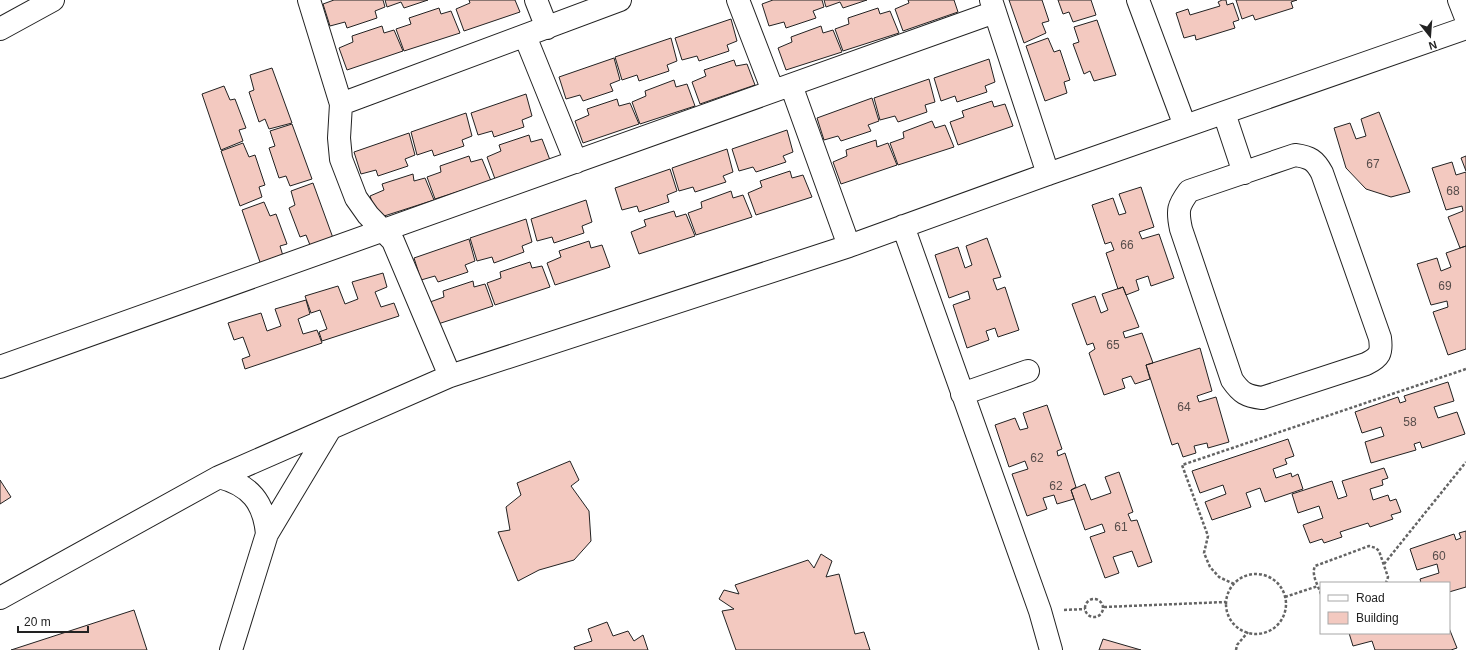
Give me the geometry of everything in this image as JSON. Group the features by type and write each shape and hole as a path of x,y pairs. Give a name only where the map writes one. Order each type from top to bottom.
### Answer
{"street":[{"path":"0,29 53,0"},
{"path":"308,0 341,104 339,138 341,159 356,198 368,215 393,241 450,376"},
{"path":"536,0 546,28"},
{"path":"341,104 620,0"},
{"path":"738,0 782,88 849,246"},
{"path":"1138,0 1185,126"},
{"path":"1460,0 1466,18"},
{"path":"0,367 782,88 993,6 1048,174"},
{"path":"0,598 219,477 450,376 849,246 1048,174 1466,28"},
{"path":"525,36 576,162"},
{"path":"1224,113 1244,173"},
{"path":"1295,155 1307,157 1316,163 1322,173 1380,338 1382,349 1376,359 1366,364 1262,398 1249,396 1239,390 1232,380 1181,229 1178,215 1180,202 1189,191 1244,173 1295,155"},
{"path":"903,226 1040,611 1051,650"},
{"path":"962,394 1028,371"},
{"path":"230,650 267,534 330,429"},
{"path":"219,477 231,480 242,486 253,495 261,506 266,520 267,534"}],"path":[{"path":"1234,584 1219,577 1210,567 1204,552 1208,536 1182,464 1466,369"},
{"path":"1384,565 1466,462"},
{"path":"1320,591 1314,575 1315,566 1369,546 1373,546 1379,552 1388,577 1386,582"},
{"path":"1253,574 1270,578 1282,589 1285,597 1285,608 1282,617 1276,625 1268,631 1258,633 1239,629 1231,621 1227,612 1226,602 1228,593 1234,584 1245,576 1253,574"},
{"path":"1285,597 1318,586"},
{"path":"1094,599 1099,600 1104,607 1103,612 1095,617 1090,616 1085,609 1089,600 1094,599"},
{"path":"1104,607 1226,602"},
{"path":"1236,650 1248,632"}],"building":[{"path":"334,0 383,0 385,7 375,11 377,18 347,28 345,22 330,26 323,4"},
{"path":"385,0 428,0 404,8 401,2 387,7"},
{"path":"469,0 515,0 520,12 464,31 456,9 470,3"},
{"path":"773,0 822,0 824,7 813,11 816,18 786,28 784,22 769,26 762,4"},
{"path":"824,0 867,0 843,8 840,2 826,7"},
{"path":"908,0 954,0 958,12 903,31 895,9 909,3"},
{"path":"1009,0 1042,0 1049,21 1042,23 1046,33 1024,43"},
{"path":"1058,0 1091,0 1096,15 1073,22 1069,12 1063,14"},
{"path":"1226,0 1227,5 1233,3 1239,20 1233,22 1235,28 1196,40 1195,35 1184,38 1176,13 1188,9 1190,15 1220,6 1218,2"},
{"path":"1236,0 1297,0 1291,2 1293,8 1255,20 1253,15 1242,19"},
{"path":"439,8 441,14 451,11 460,33 404,51 396,29 411,24 409,18"},
{"path":"878,8 880,14 890,11 899,33 843,51 835,29 849,24 848,18"},
{"path":"731,19 737,41 727,45 729,51 699,61 697,56 682,60 675,38"},
{"path":"1097,20 1116,75 1094,81 1090,71 1084,74 1073,44 1079,42 1074,27"},
{"path":"382,26 384,33 394,30 403,51 347,70 339,48 353,42 352,36"},
{"path":"821,26 823,33 833,30 842,52 786,70 778,48 792,42 791,37"},
{"path":"671,38 677,61 667,65 669,71 639,81 637,75 622,80 615,57"},
{"path":"1048,38 1054,52 1060,50 1070,80 1064,82 1067,93 1045,101 1026,46"},
{"path":"614,58 620,80 610,84 613,91 583,101 580,95 566,99 559,77"},
{"path":"989,59 995,82 985,86 987,92 957,102 955,96 941,101 934,78"},
{"path":"734,60 736,66 747,64 755,85 700,104 692,82 706,76 704,70"},
{"path":"272,68 292,123 269,129 265,119 259,122 249,92 254,90 250,75"},
{"path":"929,79 935,102 925,105 927,112 898,122 895,116 880,120 874,98"},
{"path":"674,80 676,87 687,84 695,106 640,124 632,102 646,96 645,91"},
{"path":"224,86 230,100 235,99 246,128 239,130 243,141 221,150 202,94"},
{"path":"526,94 532,116 522,120 524,127 494,137 492,131 478,135 471,113"},
{"path":"872,98 879,121 868,125 871,131 841,141 838,136 824,140 817,118"},
{"path":"617,99 619,106 630,103 639,124 583,143 575,121 589,115 587,109"},
{"path":"992,101 994,107 1005,104 1013,126 958,145 950,122 964,117 962,111"},
{"path":"1379,112 1410,192 1391,197 1366,189 1346,168 1334,128 1350,123 1356,139 1366,136 1361,119"},
{"path":"466,113 472,136 462,140 464,146 434,156 432,150 417,155 411,132"},
{"path":"932,121 935,128 945,125 954,147 898,165 890,143 904,138 903,132"},
{"path":"292,124 312,179 290,186 286,176 279,178 269,148 275,146 270,131"},
{"path":"787,130 793,152 783,156 786,162 756,172 753,167 739,171 732,149"},
{"path":"409,133 415,155 405,159 408,166 378,176 376,170 361,174 354,152"},
{"path":"529,135 531,142 542,139 550,160 495,179 487,157 501,151 499,145"},
{"path":"876,140 877,147 888,143 897,165 841,184 833,162 847,156 846,150"},
{"path":"243,143 249,157 255,155 265,185 259,187 262,197 240,206 221,151"},
{"path":"727,149 733,172 723,176 726,182 695,192 693,187 679,191 672,168"},
{"path":"469,156 471,162 482,159 491,181 435,199 427,177 441,172 440,166"},
{"path":"1466,156 1466,171 1461,158"},
{"path":"1452,162 1456,175 1466,172 1466,246 1460,248 1448,217 1463,211 1462,206 1446,210 1432,168"},
{"path":"670,169 677,191 667,195 669,202 639,212 637,206 622,210 615,188"},
{"path":"790,171 792,178 803,175 812,197 756,215 748,193 762,187 760,181"},
{"path":"413,174 414,181 425,178 434,200 378,218 370,196 384,190 382,184"},
{"path":"313,183 333,238 310,245 306,235 300,237 289,208 295,205 291,191"},
{"path":"1141,187 1154,227 1139,232 1142,239 1159,234 1174,278 1151,286 1148,276 1136,280 1139,290 1126,295 1123,287 1118,289 1106,253 1114,250 1111,242 1105,244 1092,205 1113,198 1119,215 1126,213 1119,194"},
{"path":"731,191 733,198 743,195 752,217 696,235 688,213 702,208 701,202"},
{"path":"586,200 592,222 582,226 584,233 554,243 552,237 537,241 531,219"},
{"path":"264,202 270,216 276,214 287,244 280,246 283,256 261,265 242,210"},
{"path":"674,211 676,217 686,214 695,236 639,254 631,232 646,226 644,220"},
{"path":"526,219 532,242 522,246 524,252 494,263 492,257 477,261 470,238"},
{"path":"987,238 1001,277 993,279 997,290 1005,287 1019,330 998,337 995,328 986,331 989,340 967,348 953,305 970,299 968,291 949,298 935,255 958,247 965,268 972,265 966,246"},
{"path":"469,239 475,261 465,265 468,272 438,282 435,276 421,280 414,258"},
{"path":"589,241 591,248 602,245 610,267 555,285 547,263 561,257 559,251"},
{"path":"1466,246 1466,349 1448,355 1433,312 1448,307 1447,301 1431,305 1417,264 1437,258 1441,271 1451,267 1446,253"},
{"path":"530,262 532,268 542,266 550,287 495,305 487,283 501,278 500,272"},
{"path":"383,273 387,287 375,292 381,307 394,303 399,316 322,341 319,332 327,329 320,310 311,313 305,296 338,286 345,304 358,299 352,282"},
{"path":"473,281 474,287 485,284 493,306 438,324 430,302 444,297 443,291"},
{"path":"1123,287 1139,327 1123,332 1125,338 1142,333 1153,363 1146,365 1150,379 1135,384 1131,376 1122,379 1125,388 1104,395 1089,353 1095,349 1093,343 1087,345 1072,304 1095,296 1101,313 1108,310 1102,294"},
{"path":"306,300 310,314 298,319 303,334 317,330 322,343 245,369 242,359 250,356 243,337 234,340 228,323 261,313 267,331 281,326 275,309"},
{"path":"1200,348 1212,391 1197,396 1199,402 1216,397 1229,442 1208,448 1207,443 1194,446 1196,453 1183,457 1178,443 1172,445 1146,365"},
{"path":"1448,382 1454,401 1434,407 1438,418 1457,412 1465,434 1422,448 1420,442 1414,444 1416,450 1371,463 1365,442 1384,436 1381,427 1362,433 1355,412 1398,397 1400,403 1406,401 1404,396"},
{"path":"1047,405 1062,449 1057,451 1058,456 1065,453 1076,487 1071,490 1074,499 1057,504 1054,495 1043,498 1047,509 1027,516 1012,474 1028,469 1025,461 1009,467 995,425 1015,418 1020,430 1028,428 1023,413"},
{"path":"1288,439 1294,456 1285,459 1287,464 1273,469 1276,478 1291,473 1292,477 1298,474 1303,489 1265,502 1260,488 1246,493 1251,507 1212,520 1205,502 1226,494 1223,485 1200,493 1192,471"},
{"path":"570,461 579,480 571,486 589,511 591,541 574,560 539,570 518,581 498,532 510,530 506,507 521,495 517,483"},
{"path":"1384,468 1388,478 1382,480 1383,485 1370,489 1373,500 1388,495 1390,501 1396,499 1401,512 1391,515 1393,519 1370,527 1368,523 1340,532 1342,537 1324,543 1322,539 1310,543 1303,525 1323,518 1319,506 1298,513 1292,494 1332,481 1338,499 1347,496 1342,481"},
{"path":"1119,472 1133,512 1128,514 1131,521 1137,520 1152,562 1138,567 1132,551 1113,557 1119,573 1105,578 1090,537 1105,532 1102,524 1085,530 1071,490 1085,484 1091,500 1111,493 1105,477"},
{"path":"0,480 11,497 0,504"},
{"path":"1466,531 1466,587 1450,592 1450,582 1421,582 1420,579 1439,573 1437,564 1417,570 1410,549 1454,534 1456,540 1461,538 1459,533"},
{"path":"821,554 832,561 826,577 839,574 855,634 864,632 870,650 736,650 722,611 734,609 719,599 724,590 739,594 735,585 808,560 814,568"},
{"path":"134,610 147,650 11,650"},
{"path":"607,622 613,636 628,631 634,641 643,635 648,650 575,650 574,647 592,641 588,629"},
{"path":"1450,630 1457,648 1451,650 1375,650 1372,641 1353,646 1349,634 1450,634"},
{"path":"1103,639 1141,650 1099,650"}]}
